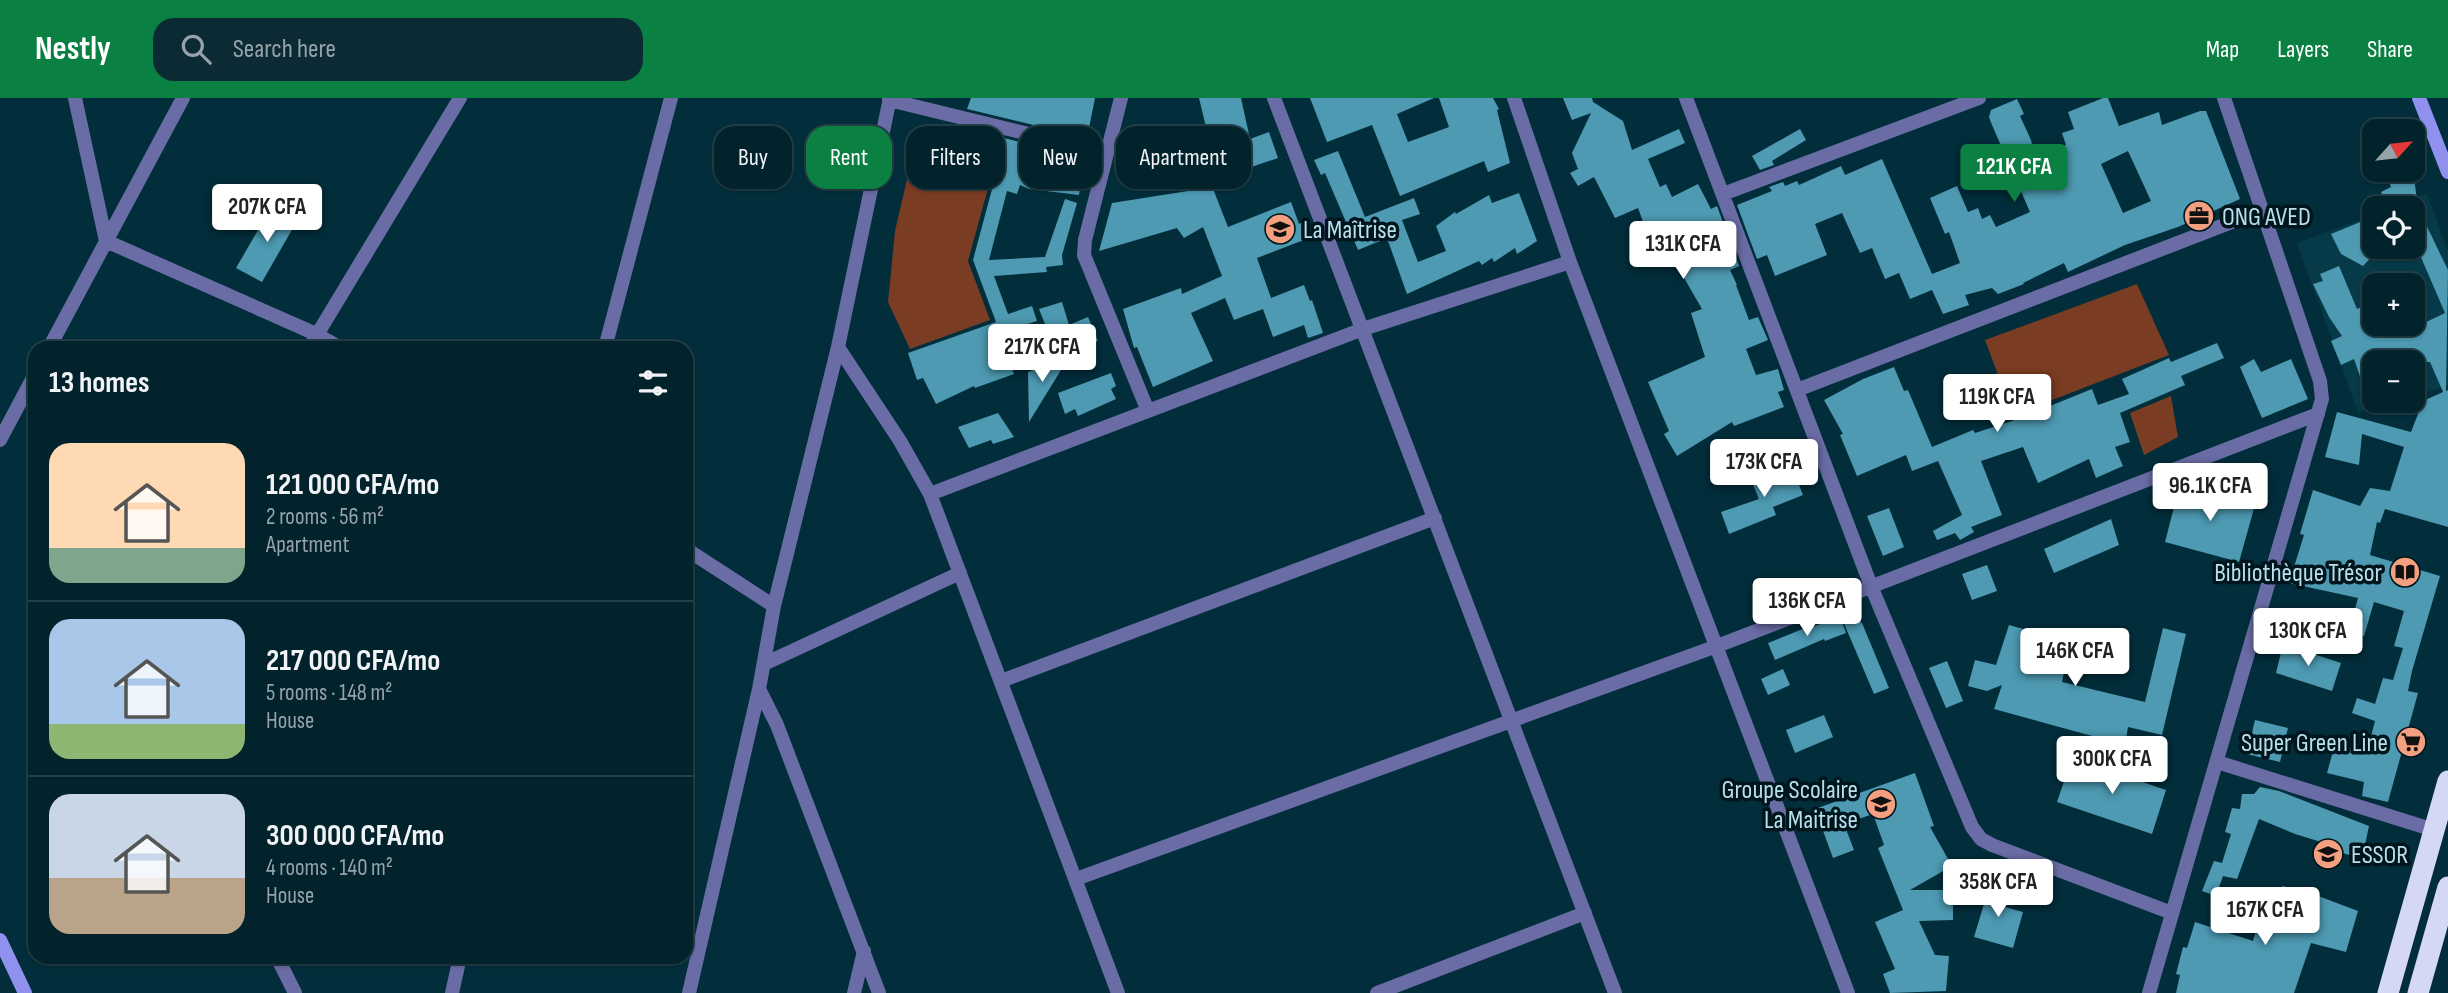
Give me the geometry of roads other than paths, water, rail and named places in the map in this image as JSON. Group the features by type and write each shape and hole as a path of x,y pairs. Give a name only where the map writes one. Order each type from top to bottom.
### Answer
{"highway":[{"path":"2388,993 2448,781"},
{"path":"2418,993 2448,887"}],"main road":[{"path":"2419,98 2448,173"},
{"path":"0,940 24,993"}],"street":[{"path":"75,98 106,241"},
{"path":"53,341 183,98"},
{"path":"312,341 460,98"},
{"path":"607,341 671,98"},
{"path":"1121,98 1085,240 1084,254 1148,411"},
{"path":"1274,98 1615,993"},
{"path":"1514,98 1570,262 1848,993"},
{"path":"1686,98 1871,586 1972,827 1981,839 1992,845 2172,914"},
{"path":"1723,194 1976,98"},
{"path":"2150,993 2322,399 2320,381 2224,98"},
{"path":"689,993 759,689 774,606 838,347 890,99 1107,153"},
{"path":"1797,390 2263,210"},
{"path":"106,241 328,341"},
{"path":"930,494 1363,329 1570,262"},
{"path":"838,347 900,442 930,494 1118,993"},
{"path":"0,440 28,387"},
{"path":"1076,879 1717,646 2318,414"},
{"path":"1001,681 1435,518"},
{"path":"693,554 774,606"},
{"path":"764,664 960,573"},
{"path":"759,689 777,725 879,993"},
{"path":"2217,762 2434,830"},
{"path":"1377,993 1585,913"},
{"path":"854,993 863,951"},
{"path":"280,964 295,993"},
{"path":"452,993 458,964"}],"place":[{"name":"ONG AVED","path":"2199,216"},
{"name":"La Maîtrise","path":"1280,229"},
{"name":"Bibliothèque Trésor","path":"2405,572"},
{"name":"Super Green Line","path":"2411,742"},
{"name":"Groupe Scolaire La Maitrise","path":"1881,804"},
{"name":"ESSOR","path":"2328,854"}]}
